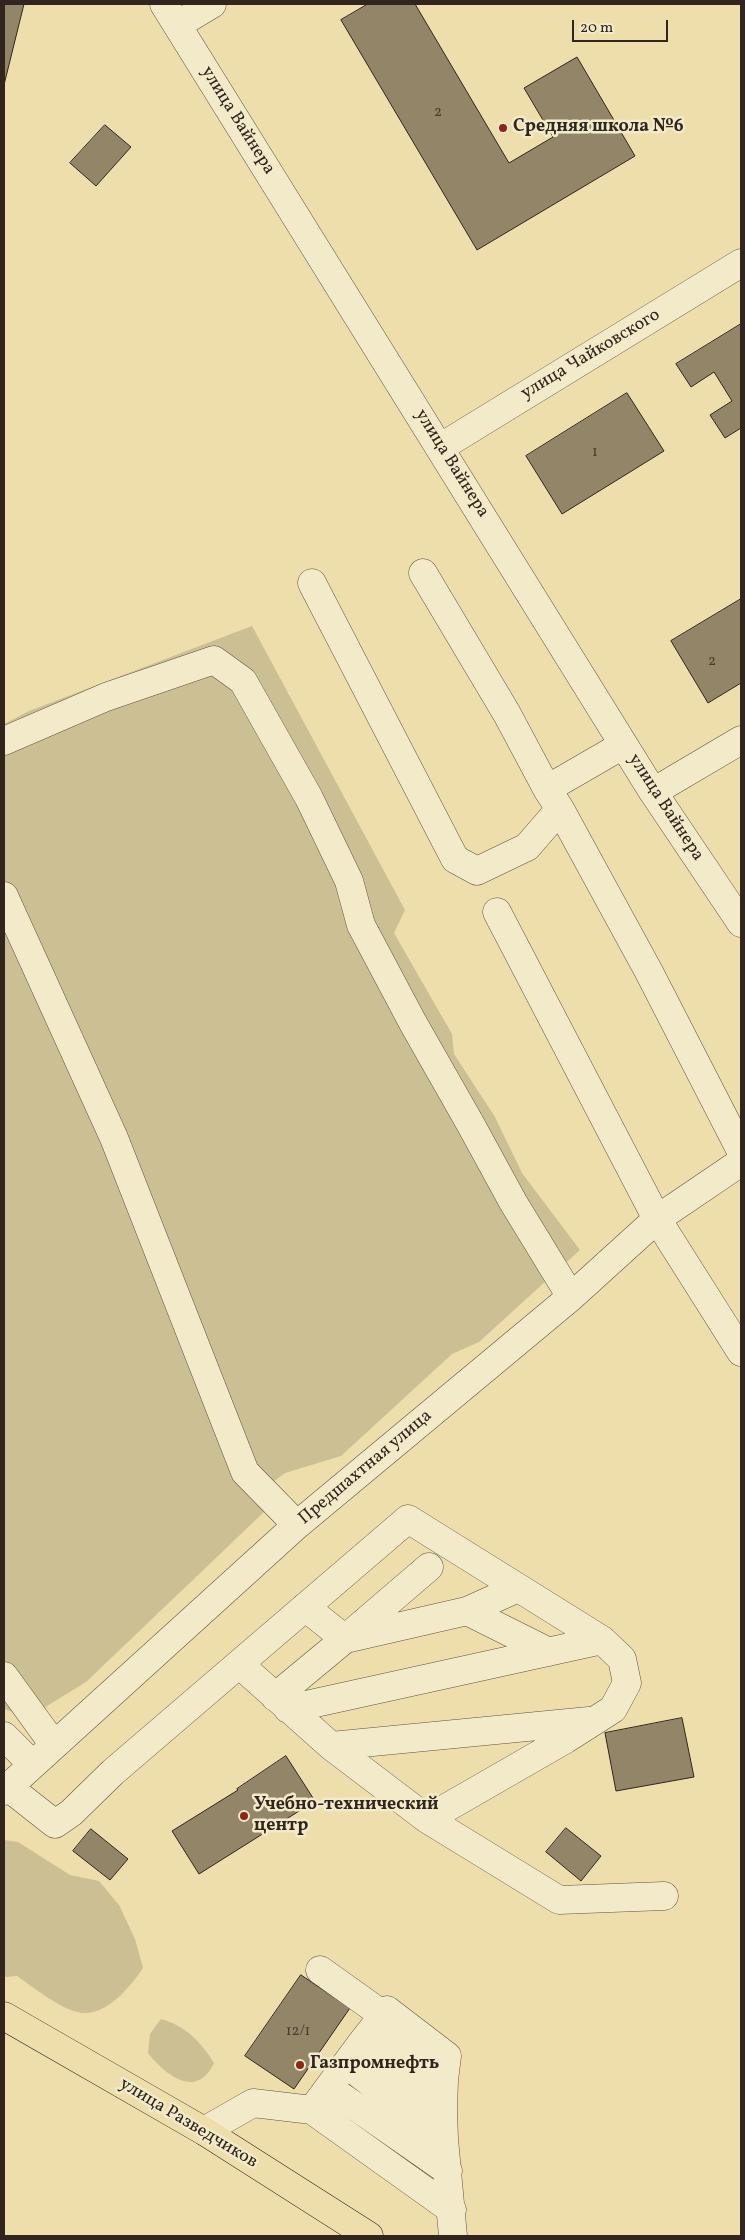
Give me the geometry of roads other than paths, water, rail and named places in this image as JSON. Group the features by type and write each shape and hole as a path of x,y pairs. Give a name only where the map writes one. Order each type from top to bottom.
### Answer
{"main road":[{"name":"улица Разведчиков","path":"4,2016 204,2131 370,2236"}],"street":[{"path":"171,15 212,4"},
{"name":"улица Вайнера","path":"171,15 441,447 623,745 741,923"},
{"name":"улица Чайковского","path":"441,447 741,263"},
{"path":"423,573 507,714 649,972 741,1152"},
{"path":"312,582 455,859 477,871 528,847 553,799 623,745"},
{"path":"4,741 106,697 214,660 243,681 309,798 349,881 361,925 413,1023 513,1202 571,1297"},
{"path":"653,792 741,740"},
{"path":"4,896 114,1138 245,1472 298,1525"},
{"path":"497,912 657,1219 741,1352"},
{"name":"Предшахтная улица","path":"6,1789 298,1525 571,1297 657,1219 741,1162"},
{"path":"6,1789 55,1824 71,1813 113,1772 408,1519 602,1640 622,1659 626,1683 613,1709 427,1819"},
{"path":"282,1703 345,1639 429,1567"},
{"path":"345,1639 467,1611 518,1588"},
{"path":"305,1607 345,1639"},
{"path":"467,1611 549,1652"},
{"path":"282,1703 549,1652 602,1640"},
{"path":"238,1664 331,1746 427,1819 559,1900 664,1896"},
{"path":"4,1676 54,1745"},
{"path":"331,1746 596,1720"},
{"path":"4,1736 32,1764"},
{"path":"320,1970 366,2037 444,2139"},
{"path":"366,2037 444,2080 444,2139 453,2223"},
{"path":"312,2110 366,2037"},
{"path":"366,2037 443,2110"},
{"path":"329,2088 448,2170"},
{"path":"204,2131 253,2103 312,2110 453,2223"}],"place":[{"name":"Средняя школа №6","path":"503,128"},
{"name":"Учебно-технический центр","path":"244,1816"},
{"name":"Газпромнефть","path":"300,2065"}]}
